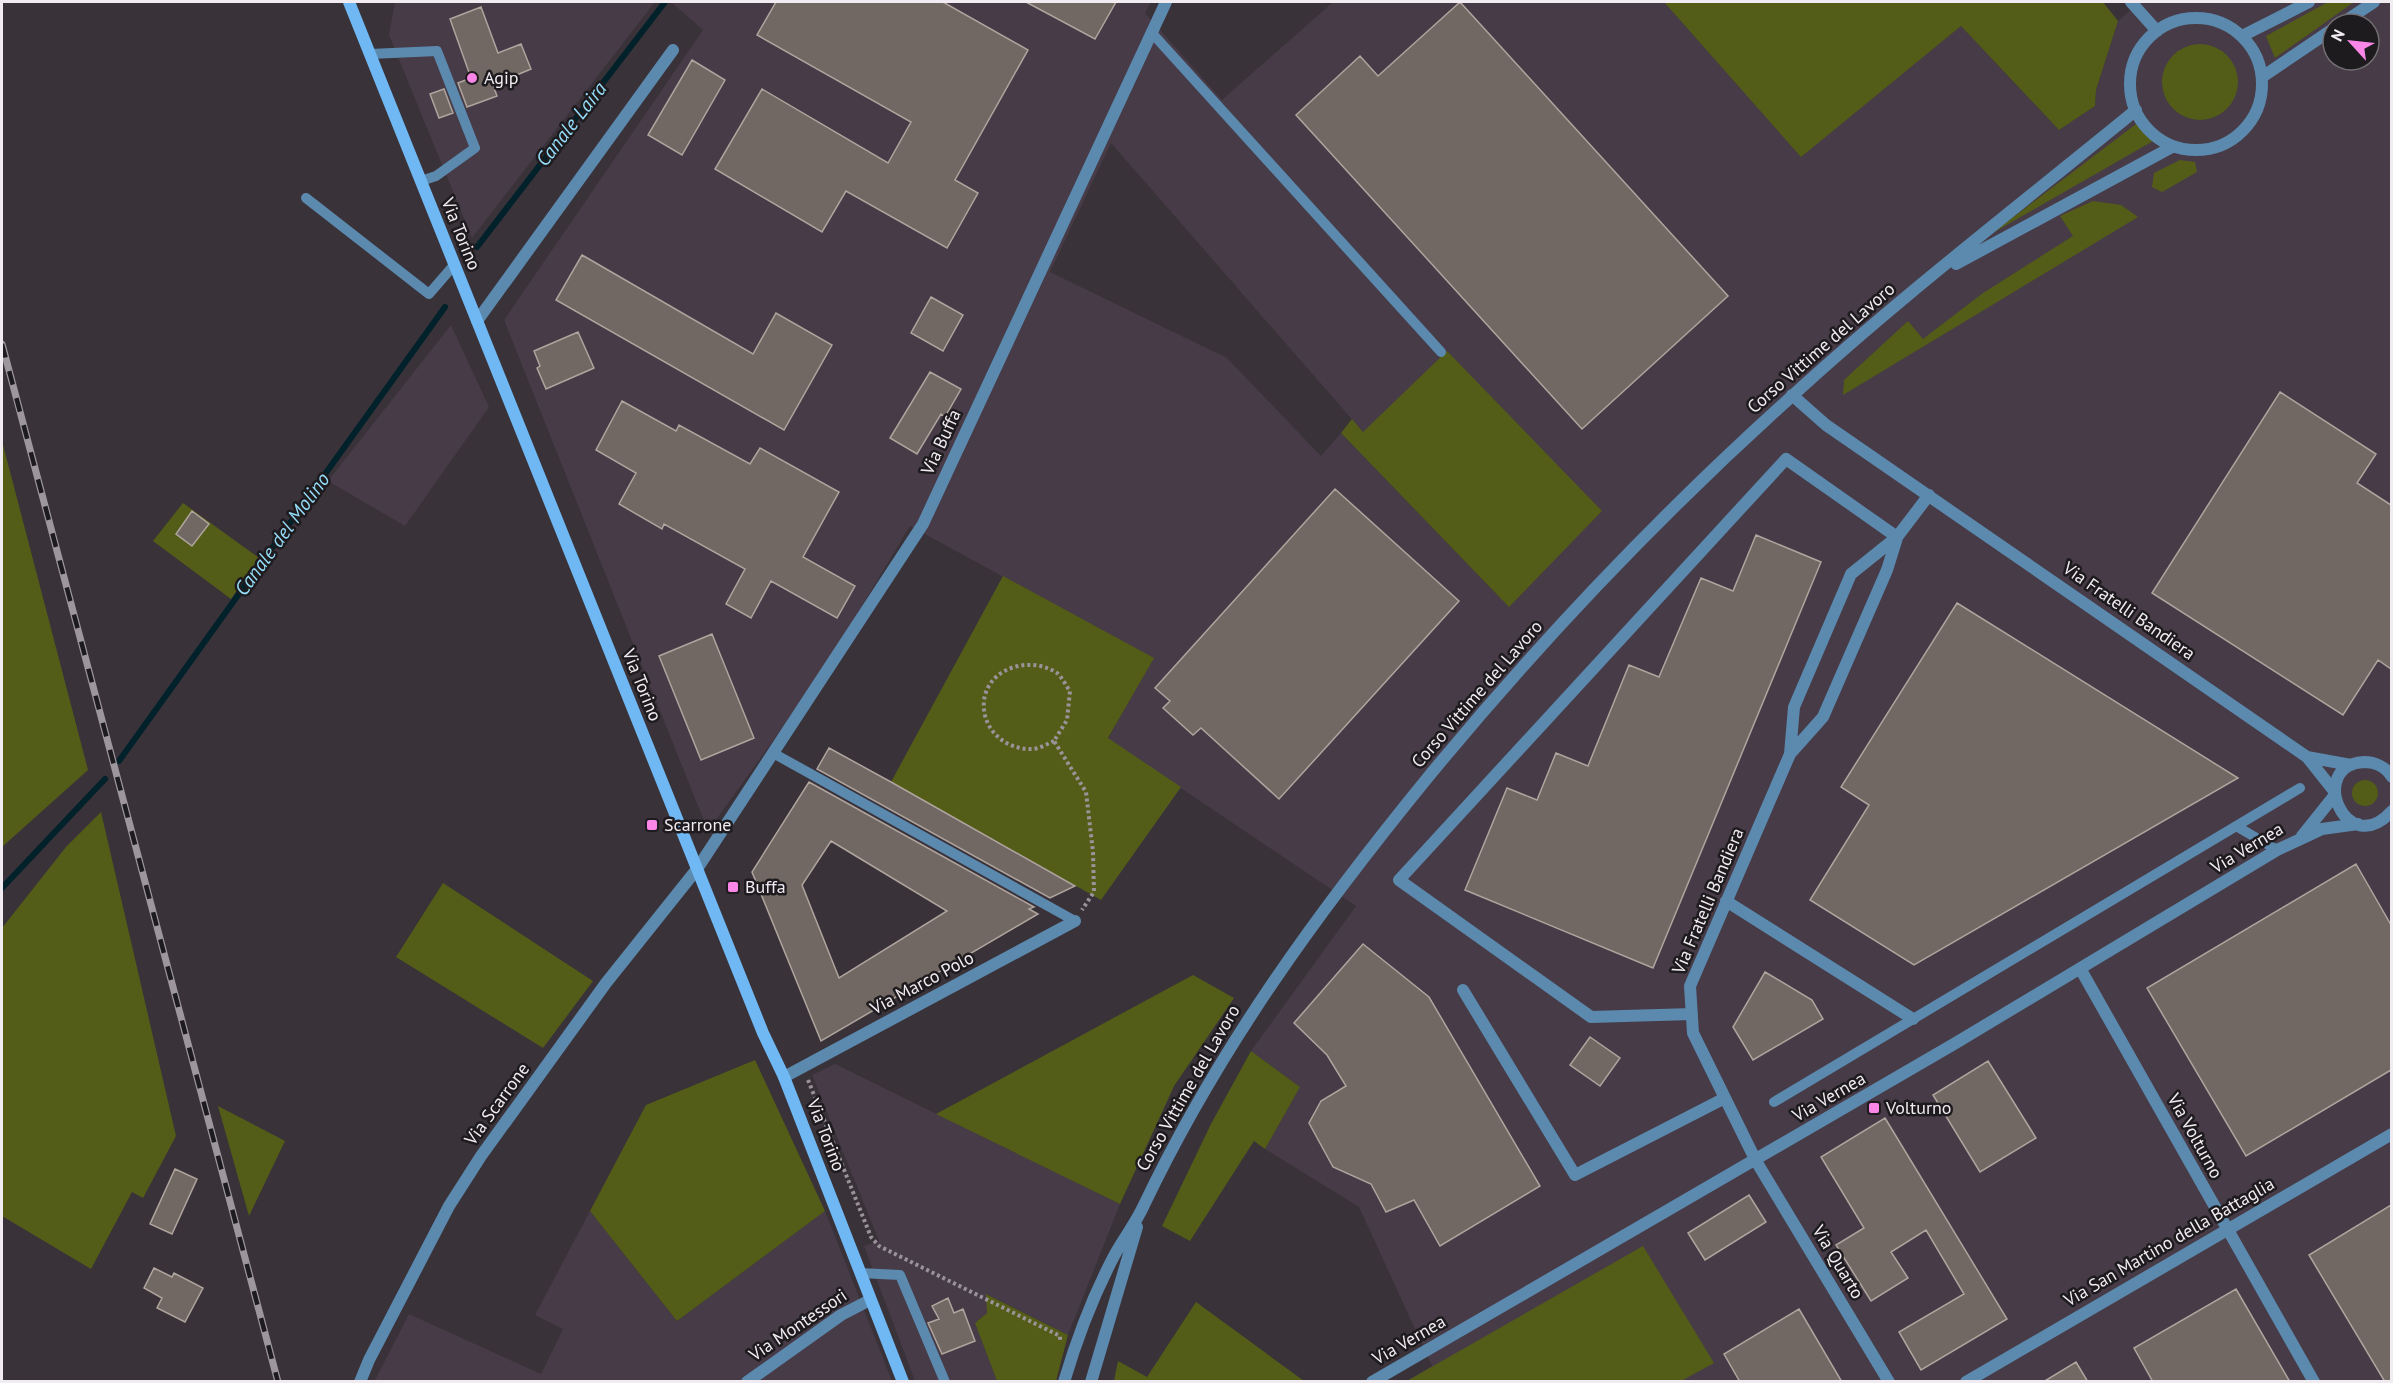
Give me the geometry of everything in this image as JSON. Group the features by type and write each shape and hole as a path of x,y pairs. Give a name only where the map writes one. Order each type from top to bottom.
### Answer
{"main road":[{"name":"Via Torino","path":"349,2 763,1034 784,1077 903,1382"}],"street":[{"name":"Via Buffa","path":"697,869 923,524 1166,2"},
{"path":"2132,2 2157,31"},
{"path":"2242,36 2309,2"},
{"path":"2359,12 2374,2"},
{"path":"2201,18 2224,23 2242,36 2256,56 2262,77 2258,107 2249,124 2232,139 2199,150 2172,147 2149,129 2136,110 2131,91 2132,68 2141,48 2157,31 2178,20 2201,18"},
{"path":"2262,77 2321,37"},
{"path":"477,321 673,50"},
{"name":"Corso Vittime del Lavoro","path":"1141,1211 1166,1156 1228,1049 1299,942 1376,840 1544,642 1638,543 1792,395 2136,110"},
{"name":"Corso Vittime del Lavoro","path":"1932,277 2172,147"},
{"name":"Via Fratelli Bandiera","path":"1792,395 1826,425 2307,757"},
{"path":"1692,1014 1591,1017 1399,880 1786,459 1897,537"},
{"name":"Via Fratelli Bandiera","path":"1756,1161 1692,1033 1690,986 1790,754 1794,708 1851,574 1897,537 1929,495"},
{"name":"Via Fratelli Bandiera","path":"1790,754 1824,717 1887,570 1897,537"},
{"path":"2307,757 2351,765"},
{"path":"2307,757 2334,793 2339,811 2346,818 2358,824"},
{"path":"2301,837 2334,793 2342,772 2351,765 2361,762 2391,765"},
{"path":"2376,764 2391,777"},
{"path":"2301,837 2339,825 2375,824 2389,817"},
{"name":"Via Vernea","path":"1372,1382 1756,1161 2081,970 2301,837"},
{"name":"Via Scarrone","path":"360,1382 369,1360 449,1206 481,1156 606,983 697,869"},
{"path":"1726,901 1913,1019"},
{"name":"Via Marco Polo","path":"784,1077 1075,921"},
{"name":"Via Volturno","path":"2081,970 2314,1382"},
{"path":"1463,990 1575,1175 1725,1098"},
{"name":"Via San Martino della Battaglia","path":"1966,1382 2226,1228 2391,1134"},
{"name":"Via Quarto","path":"1756,1161 1889,1382"},
{"path":"1064,1382 1090,1305 1115,1254 1141,1211"},
{"path":"1091,1382 1141,1211"},
{"name":"Via Montessori","path":"747,1382 840,1315 870,1300"}],"lane":[{"path":"1151,32 1441,352"},
{"path":"370,54 436,51 441,62 475,148 436,176 421,181"},
{"path":"306,198 429,294 454,265"},
{"path":"773,753 1075,921"},
{"path":"1774,1102 2300,788"},
{"path":"2236,826 2277,850"},
{"path":"860,1273 900,1275 945,1382"}],"path":[{"path":"1036,663 1058,674 1070,692 1068,720 1054,741 1033,749 1015,746 997,738 986,720 984,699 995,679 1011,666 1036,663"},
{"path":"1054,741 1086,792 1094,892 1075,921"},
{"path":"803,1067 871,1238 879,1246 1060,1336 1059,1350 1072,1354"}],"shaded area":[{"path":"395,2 655,2 472,238 389,35"},
{"path":"671,2 1151,2 1145,13 1222,100 1333,2 1664,2 1801,156 1961,26 2059,130 2095,106 2096,90 2118,21 2140,2 2391,2 2391,1381 1407,1381 1432,1366 1359,1207 1265,1149 1300,1087 1251,1051 1356,906 1108,739 1153,658 910,526 821,674 708,831 504,320 703,30","holes":["1111,143 1363,432 1509,607 1341,433 1321,456 1227,358 1050,272"]},
{"path":"451,325 489,407 405,526 328,481"},
{"path":"835,1064 1120,1204 1068,1335 987,1294 987,1313 975,1323 997,1381 915,1381 864,1246 879,1241 812,1075"},
{"path":"590,1211 677,1321 825,1211 892,1381 374,1382 409,1314 541,1374 563,1329 535,1315"}],"green space":[{"path":"1664,2 2103,2 2118,21 2096,90 2095,106 2059,130 1961,26 1801,157"},
{"path":"2328,2 2354,2 2340,12 2321,12 2321,25 2275,58 2266,36"},
{"path":"2200,44 2215,47 2227,55 2235,67 2238,82 2235,97 2227,109 2215,117 2200,120 2185,117 2173,109 2165,97 2162,82 2165,67 2173,55 2185,47"},
{"path":"2136,124 2153,141 1991,234"},
{"path":"2180,160 2195,162 2197,172 2162,192 2152,187 2154,173"},
{"path":"2093,201 2121,205 2138,217 1843,395 1844,380 1908,321 1923,339 1983,293 2073,236 2060,216"},
{"path":"1447,351 1602,511 1509,607 1341,433 1352,419 1363,432"},
{"path":"2,441 88,770 2,847"},
{"path":"183,503 259,558 231,599 153,541"},
{"path":"1003,576 1154,658 1108,738 1181,787 1101,900 891,782"},
{"path":"2365,780 2374,784 2378,793 2374,802 2365,806 2356,802 2352,793 2356,784"},
{"path":"101,812 176,1136 143,1198 132,1192 91,1269 2,1216 2,928 66,847"},
{"path":"443,883 593,981 543,1048 396,957"},
{"path":"1193,975 1234,998 1174,1086 1120,1204 936,1114"},
{"path":"1251,1051 1300,1087 1265,1149 1254,1141 1190,1241 1162,1226 1211,1124"},
{"path":"755,1060 825,1211 677,1321 590,1211 646,1105"},
{"path":"218,1106 285,1141 249,1216"},
{"path":"1643,1246 1714,1363 1681,1381 1407,1381"},
{"path":"986,1294 1068,1335 1056,1381 997,1381 975,1323 987,1313"},
{"path":"1196,1302 1304,1381 1114,1381 1118,1361 1147,1377"}],"building":[{"path":"776,2 943,2 1028,50 955,180 978,193 947,248 846,191 822,232 715,169 762,89 888,163 911,122 757,35"},
{"path":"1026,2 1116,2 1095,39"},
{"path":"1460,2 1728,296 1582,429 1296,115 1360,56 1378,76"},
{"path":"481,7 498,53 521,44 531,69 493,85 497,96 467,107 458,83 471,78 450,19"},
{"path":"692,60 725,80 682,155 648,135"},
{"path":"444,89 453,113 439,118 430,94"},
{"path":"582,255 753,354 776,313 832,345 784,430 556,300"},
{"path":"931,297 963,315 943,351 911,333"},
{"path":"578,332 594,368 546,389 537,368 540,366 534,351"},
{"path":"930,372 961,389 945,417 941,414 917,454 890,438"},
{"path":"2280,392 2376,454 2357,483 2391,505 2391,669 2378,660 2343,715 2152,593"},
{"path":"622,401 676,431 679,425 750,464 760,448 839,492 803,557 855,586 837,618 771,581 751,618 726,604 745,569 664,524 662,529 619,504 636,473 596,450"},
{"path":"1335,489 1459,601 1279,799 1201,728 1193,735 1163,708 1170,701 1155,688"},
{"path":"192,511 209,524 192,546 176,534"},
{"path":"1756,535 1821,562 1653,968 1465,890 1507,788 1537,800 1556,753 1588,766 1629,665 1659,677 1701,578 1733,591"},
{"path":"1957,603 2238,778 1914,965 1810,900 1869,805 1841,787"},
{"path":"712,634 754,738 701,760 659,656"},
{"path":"829,748 1075,886 1050,898 817,769"},
{"path":"809,782 1034,907 1029,909 1038,914 821,1041 752,872","holes":["831,841 947,911 839,978 802,885"]},
{"path":"2356,864 2391,925 2391,1070 2246,1156 2147,988"},
{"path":"1363,944 1429,997 1540,1186 1440,1246 1414,1200 1386,1212 1371,1184 1333,1167 1309,1123 1321,1101 1346,1086 1327,1055 1294,1023"},
{"path":"1765,972 1812,1000 1823,1019 1753,1060 1733,1027"},
{"path":"1590,1037 1620,1058 1600,1086 1570,1065"},
{"path":"1988,1061 2036,1138 1980,1172 1933,1095"},
{"path":"1885,1118 2007,1319 1921,1370 1899,1332 1964,1294 1926,1230 1891,1252 1908,1278 1871,1301 1836,1245 1864,1228 1821,1157"},
{"path":"175,1169 197,1179 172,1234 150,1224"},
{"path":"1749,1195 1766,1222 1705,1260 1688,1233"},
{"path":"2391,1205 2391,1382 2385,1382 2309,1255"},
{"path":"154,1268 172,1277 174,1273 203,1288 185,1322 157,1308 162,1298 144,1288"},
{"path":"2236,1289 2290,1382 2153,1382 2134,1348"},
{"path":"948,1298 954,1313 963,1309 975,1341 942,1354 928,1323 939,1319 932,1306"},
{"path":"1799,1309 1842,1382 1740,1382 1724,1354"},
{"path":"2076,1362 2088,1382 2043,1382"}],"waterway":[{"name":"Canale Laira","path":"477,247 665,2"},
{"name":"Canale del Molino","path":"119,761 445,307"},
{"name":"Canale del Molino","path":"2,888 105,779"}],"railway":[{"path":"2,344 278,1382"}],"place":[{"name":"Agip","path":"472,78"},
{"name":"Scarrone","path":"652,825"},
{"name":"Buffa","path":"733,887"},
{"name":"Volturno","path":"1874,1108"}]}
